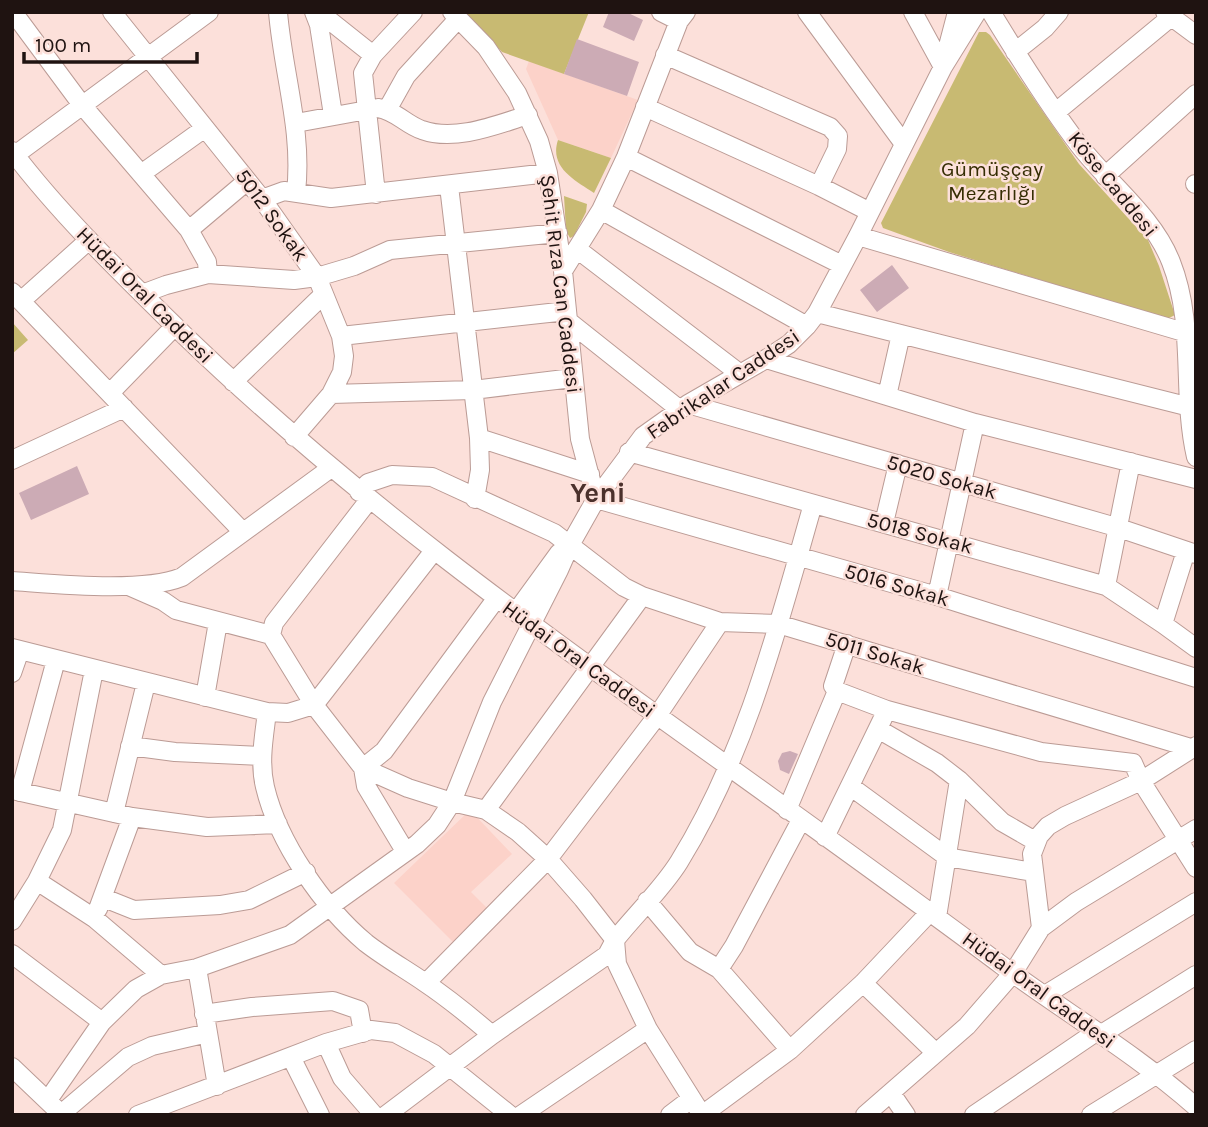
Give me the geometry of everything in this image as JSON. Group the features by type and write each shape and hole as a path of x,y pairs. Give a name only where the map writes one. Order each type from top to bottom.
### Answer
{"street":[{"path":"13,12 82,105 189,230 207,262 208,274"},
{"name":"5012 Sokak","path":"112,12 262,199 317,277 341,336 344,356 342,372 331,394 294,438"},
{"path":"14,153 149,58 209,12"},
{"path":"278,12 296,123 296,192"},
{"path":"314,12 319,25 333,115"},
{"path":"320,12 373,55"},
{"path":"376,194 363,73 373,55 413,12"},
{"path":"564,271 601,209 626,157 682,16 661,12"},
{"path":"807,12 904,144"},
{"path":"913,12 943,67"},
{"name":"Fabrikalar Caddesi","path":"943,67 957,12"},
{"name":"Fabrikalar Caddesi","path":"48,1100 102,1021 136,989 162,975 197,968 290,935 437,825 452,802 492,702 570,545 596,499 643,436 683,406 789,344 812,320 858,236 943,67 977,12"},
{"name":"Köse Caddesi","path":"991,12 1015,52 1080,146 1164,246 1179,287 1190,344 1190,407 1196,457"},
{"path":"1015,52 1059,12"},
{"path":"387,110 413,66 455,15"},
{"name":"Şehit Rıza Can Caddesi","path":"455,15 486,47 504,71 528,115 548,173 564,271 580,439 596,499"},
{"path":"1056,112 1168,15 1196,35"},
{"path":"665,55 830,127 838,136 837,149 819,186"},
{"path":"1105,176 1196,94"},
{"path":"645,107 870,212"},
{"path":"296,123 367,108 387,110 418,129 440,133 474,131 528,115"},
{"path":"141,174 205,128"},
{"name":"Hüdai Oral Caddesi","path":"14,153 89,240 233,382 294,438 433,552 1013,973 1158,1074 1196,1107"},
{"path":"626,157 842,265"},
{"path":"262,199 284,191 331,198 548,173"},
{"path":"189,230 247,181"},
{"path":"449,186 479,438 480,470 475,499"},
{"path":"601,209 812,320 901,334 1190,407"},
{"path":"142,294 208,274 293,280 317,277 354,266 390,250 558,233"},
{"path":"858,236 1190,344"},
{"path":"89,240 17,296 242,531"},
{"path":"577,249 739,373"},
{"path":"233,382 324,294"},
{"path":"341,336 464,321 567,315 683,406"},
{"path":"110,393 175,326"},
{"path":"887,396 901,334"},
{"path":"766,359 975,423 1196,478"},
{"path":"331,394 473,390 573,378"},
{"name":"5020 Sokak","path":"683,406 1116,527 1191,553"},
{"path":"12,460 124,408"},
{"path":"937,596 975,423"},
{"path":"479,438 590,474"},
{"name":"5018 Sokak","path":"629,452 1105,586 1196,648"},
{"path":"1105,586 1131,462"},
{"path":"884,523 898,464"},
{"path":"12,581 128,585 170,582 182,577 331,468"},
{"name":"5011 Sokak","path":"364,496 368,483 380,478 407,474 432,477 554,533 624,587 642,596 720,622 778,624 1193,747"},
{"path":"271,635 274,623 364,496"},
{"name":"5016 Sokak","path":"596,499 937,596 1196,678"},
{"path":"386,1115 450,1065 607,954 615,940 678,863 729,767 761,683 814,504"},
{"name":"Fabrikalar Caddesi","path":"516,612 558,554 570,545"},
{"path":"12,673 16,649 267,712 288,713 314,705 433,552"},
{"path":"1163,624 1191,553"},
{"path":"128,585 176,610 271,635 314,705 363,768 408,788 486,810 518,832 548,859 583,898 615,940 617,964 649,1030 702,1115 790,1051 933,914 947,857 959,780"},
{"path":"486,810 642,596"},
{"path":"363,768 383,751 496,598"},
{"path":"205,697 218,622"},
{"path":"426,983 548,859 657,716 720,622"},
{"path":"847,644 833,686 837,691 887,710 1041,752 1133,763 1141,781 1196,868"},
{"path":"56,660 16,791 132,817 207,827 278,824"},
{"path":"12,921 26,888 62,830 94,670"},
{"path":"114,813 146,683"},
{"path":"719,969 734,946 794,815 837,691"},
{"path":"825,837 887,710"},
{"path":"267,712 261,756 265,787 278,824 306,872 331,906 366,943 426,983 492,1035"},
{"path":"878,729 937,763 959,780 1002,822 1035,841"},
{"path":"130,746 175,752 261,756"},
{"path":"1041,928 1033,872 1032,854 1035,841 1048,827 1065,816 1141,781 1193,747"},
{"path":"363,768 366,786 405,851"},
{"path":"850,786 947,857 1033,872"},
{"path":"94,918 104,898 132,817"},
{"path":"866,1115 967,1026 1013,973 1041,928 1076,902 1196,829"},
{"path":"104,898 134,910 220,905 249,900 306,872"},
{"path":"26,888 94,918 162,975"},
{"path":"647,901 690,952 719,969 790,1051"},
{"path":"1045,995 1196,902"},
{"path":"12,954 102,1021"},
{"path":"197,968 217,1086"},
{"path":"974,1115 1098,1033 1196,975"},
{"path":"863,983 936,1053"},
{"path":"204,1014 252,1007 333,1001 359,1010 363,1033"},
{"path":"140,1114 326,1043 371,1030 395,1033 434,1054 510,1115"},
{"path":"521,1115 649,1030"},
{"path":"12,1068 61,1115 128,1057 152,1046 208,1033"},
{"path":"326,1043 342,1078 374,1115"},
{"path":"1091,1115 1196,1050"},
{"path":"291,1057 314,1113"},
{"path":"891,1093 906,1115"},
{"path":"670,1115 691,1099"}],"shaded area":[{"path":"529,61 638,100 611,158 558,140 526,69"},
{"path":"470,810 512,854 471,892 489,910 455,944 394,883"}],"green space":[{"path":"465,12 589,12 564,74 502,52"},
{"name":"Gümüşçay Mezarlığı","path":"979,32 990,35 1079,164 1148,240 1175,315 1167,319 949,252 883,228 881,223"},
{"path":"558,140 611,158 594,193 571,178 560,165 556,149"},
{"path":"564,196 587,204 574,236 570,238 566,231"},
{"path":"12,322 28,340 12,354"}],"building":[{"path":"609,12 626,12 643,20 634,41 603,27"},
{"path":"577,39 639,62 627,96 564,74"},
{"path":"892,265 909,288 877,312 860,290"},
{"path":"77,466 89,494 31,520 19,493"},
{"path":"790,751 798,754 789,774 780,770 778,761 782,753"}],"district":[{"name":"Yeni","path":"598,492"}]}
